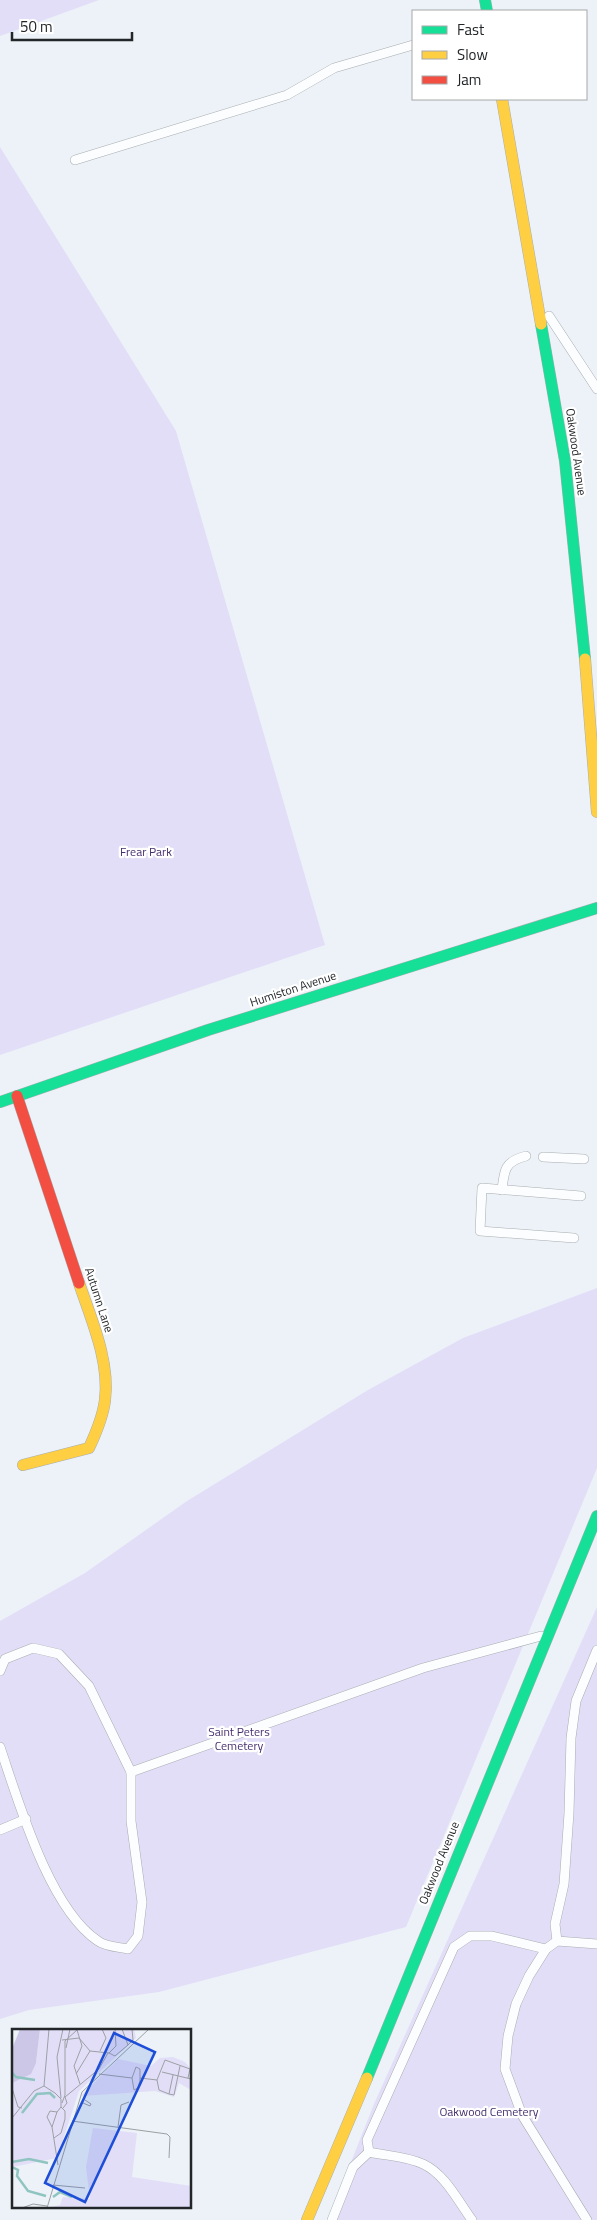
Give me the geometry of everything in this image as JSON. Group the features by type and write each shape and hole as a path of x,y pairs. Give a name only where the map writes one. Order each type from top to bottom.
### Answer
{"main road":[{"name":"Oakwood Avenue","path":"502,100 565,461 578,577 597,812"},
{"name":"Humiston Avenue","path":"0,1102 208,1030 585,910 597,908"},
{"name":"Autumn Lane","path":"17,1096 94,1328 105,1365 108,1390 102,1419 89,1448 22,1465"},
{"name":"Oakwood Avenue","path":"307,2220 367,2081 597,1516"}],"lane":[{"path":"76,160 287,95 334,68 412,45"},
{"path":"537,296 597,389"},
{"path":"502,1190 504,1170 514,1159 526,1156"},
{"path":"544,1157 584,1160"},
{"path":"574,1238 480,1231 482,1188 581,1196"},
{"path":"132,1772 422,1668 548,1634"},
{"path":"0,1671 6,1659 33,1648 59,1654 89,1686 132,1772 131,1821 142,1902 138,1936 128,1949 101,1943 82,1930 53,1886 0,1747"},
{"path":"557,1941 554,1924 564,1884 569,1814 571,1738 576,1702 597,1650"},
{"path":"0,1830 26,1819"},
{"path":"370,2152 367,2140 454,1947 470,1936 492,1936 546,1949"},
{"path":"587,2220 522,2115 505,2070 508,2036 516,2004 529,1976 546,1949 557,1941 597,1944"},
{"path":"332,2220 353,2167 370,2152 398,2156 424,2164 445,2181 472,2220"}],"green space":[{"path":"0,0 99,0 0,36"},
{"name":"Frear Park","path":"0,147 176,431 325,945 0,1055"},
{"name":"Saint Peters Cemetery","path":"597,1288 597,1468 406,1927 159,1992 29,2010 0,2019 0,1621 85,1573 187,1501 368,1390 463,1338"},
{"name":"Oakwood Cemetery","path":"597,1607 597,2220 328,2220 374,2104"}],"traffic: fast":[{"path":"485,0 487,10"},
{"path":"541,324 565,461 585,659"},
{"path":"0,1102 208,1030 597,908"},
{"path":"367,2078 597,1516"}],"traffic: slow":[{"path":"502,100 541,324"},
{"path":"585,659 597,812"},
{"path":"23,1465 89,1448 101,1419 105,1400 105,1370 94,1326 79,1283"},
{"path":"307,2220 367,2078"}],"traffic: jam":[{"path":"17,1096 79,1283"}]}
